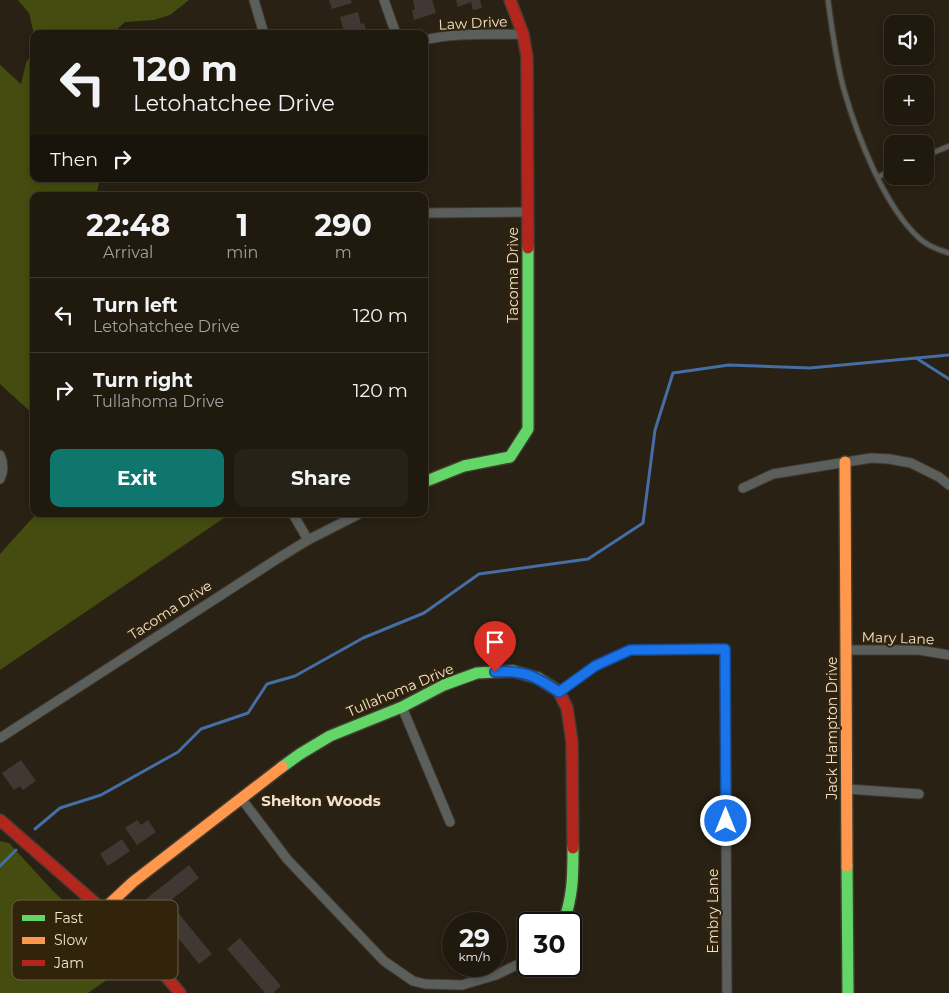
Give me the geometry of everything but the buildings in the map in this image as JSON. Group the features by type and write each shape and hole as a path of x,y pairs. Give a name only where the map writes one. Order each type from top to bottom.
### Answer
{"street":[{"path":"254,0 263,30"},
{"path":"384,0 395,30"},
{"name":"Tacoma Drive","path":"428,480 464,466 510,457 528,429 527,57 523,34 510,0"},
{"name":"Law Drive","path":"428,39 463,35 523,34"},
{"path":"428,213 528,212"},
{"path":"0,455 3,471 0,479"},
{"path":"744,488 773,474 871,458 911,463 939,476 949,485"},
{"name":"Jack Hampton Drive","path":"845,462 848,993"},
{"path":"295,517 308,540"},
{"name":"Tacoma Drive","path":"0,738 308,540 354,517"},
{"name":"Embry Lane","path":"559,692 595,666 630,650 725,649 727,993"},
{"name":"Mary Lane","path":"846,650 919,650 949,655"},
{"name":"Tullahoma Drive","path":"114,900 133,882 241,798 300,754 330,736 402,707 444,686 477,673 513,671 526,673 538,678 559,692"},
{"path":"559,692 567,708 572,742 572,882 567,912"},
{"path":"402,707 450,822"},
{"path":"847,790 919,794"},
{"path":"241,798 287,859 384,961 413,981 425,984 462,986 517,964"},
{"path":"0,820 91,900"},
{"path":"169,980 180,993"}],"lane":[{"path":"828,0 844,89 863,145 878,177 896,209 919,239 949,253"},
{"path":"934,152 949,146"},
{"path":"878,177 884,174"}],"green space":[{"path":"18,0 189,0 170,15 154,20 125,22 116,30 33,30 29,13"},
{"path":"30,56 30,182 99,182 97,192 30,192 30,411 0,384 0,65 21,84 26,63"},
{"path":"33,517 224,518 0,670 0,554"},
{"path":"0,841 9,843 63,900 12,900 12,980 107,980 88,993 0,993"}],"waterway":[{"path":"35,829 60,808 101,795 178,752 201,729 248,713 267,684 295,676 363,638 424,613 479,574 588,559 643,523 655,430 673,373 729,365 810,368 949,355"},
{"path":"916,358 949,379"},
{"path":"0,866 16,850"}],"traffic: fast":[{"path":"428,480 464,466 510,457 528,429 528,248"},
{"path":"282,767 330,736 402,707 444,685 477,673 513,671 538,678 555,689"},
{"path":"567,912 572,886 573,848"},
{"path":"847,866 848,993"}],"traffic: slow":[{"path":"845,462 847,866"},
{"path":"114,900 133,882 282,767"}],"traffic: jam":[{"path":"510,0 523,34 527,57 528,248"},
{"path":"555,689 559,692 567,708 572,742 573,848"},
{"path":"0,820 92,900"},
{"path":"169,980 180,993"}],"district":[{"name":"Shelton Woods","path":"321,801"}],"route":[{"path":"495,672 513,671 526,673 538,678 559,692 595,666 630,650 725,649 726,821"}]}
